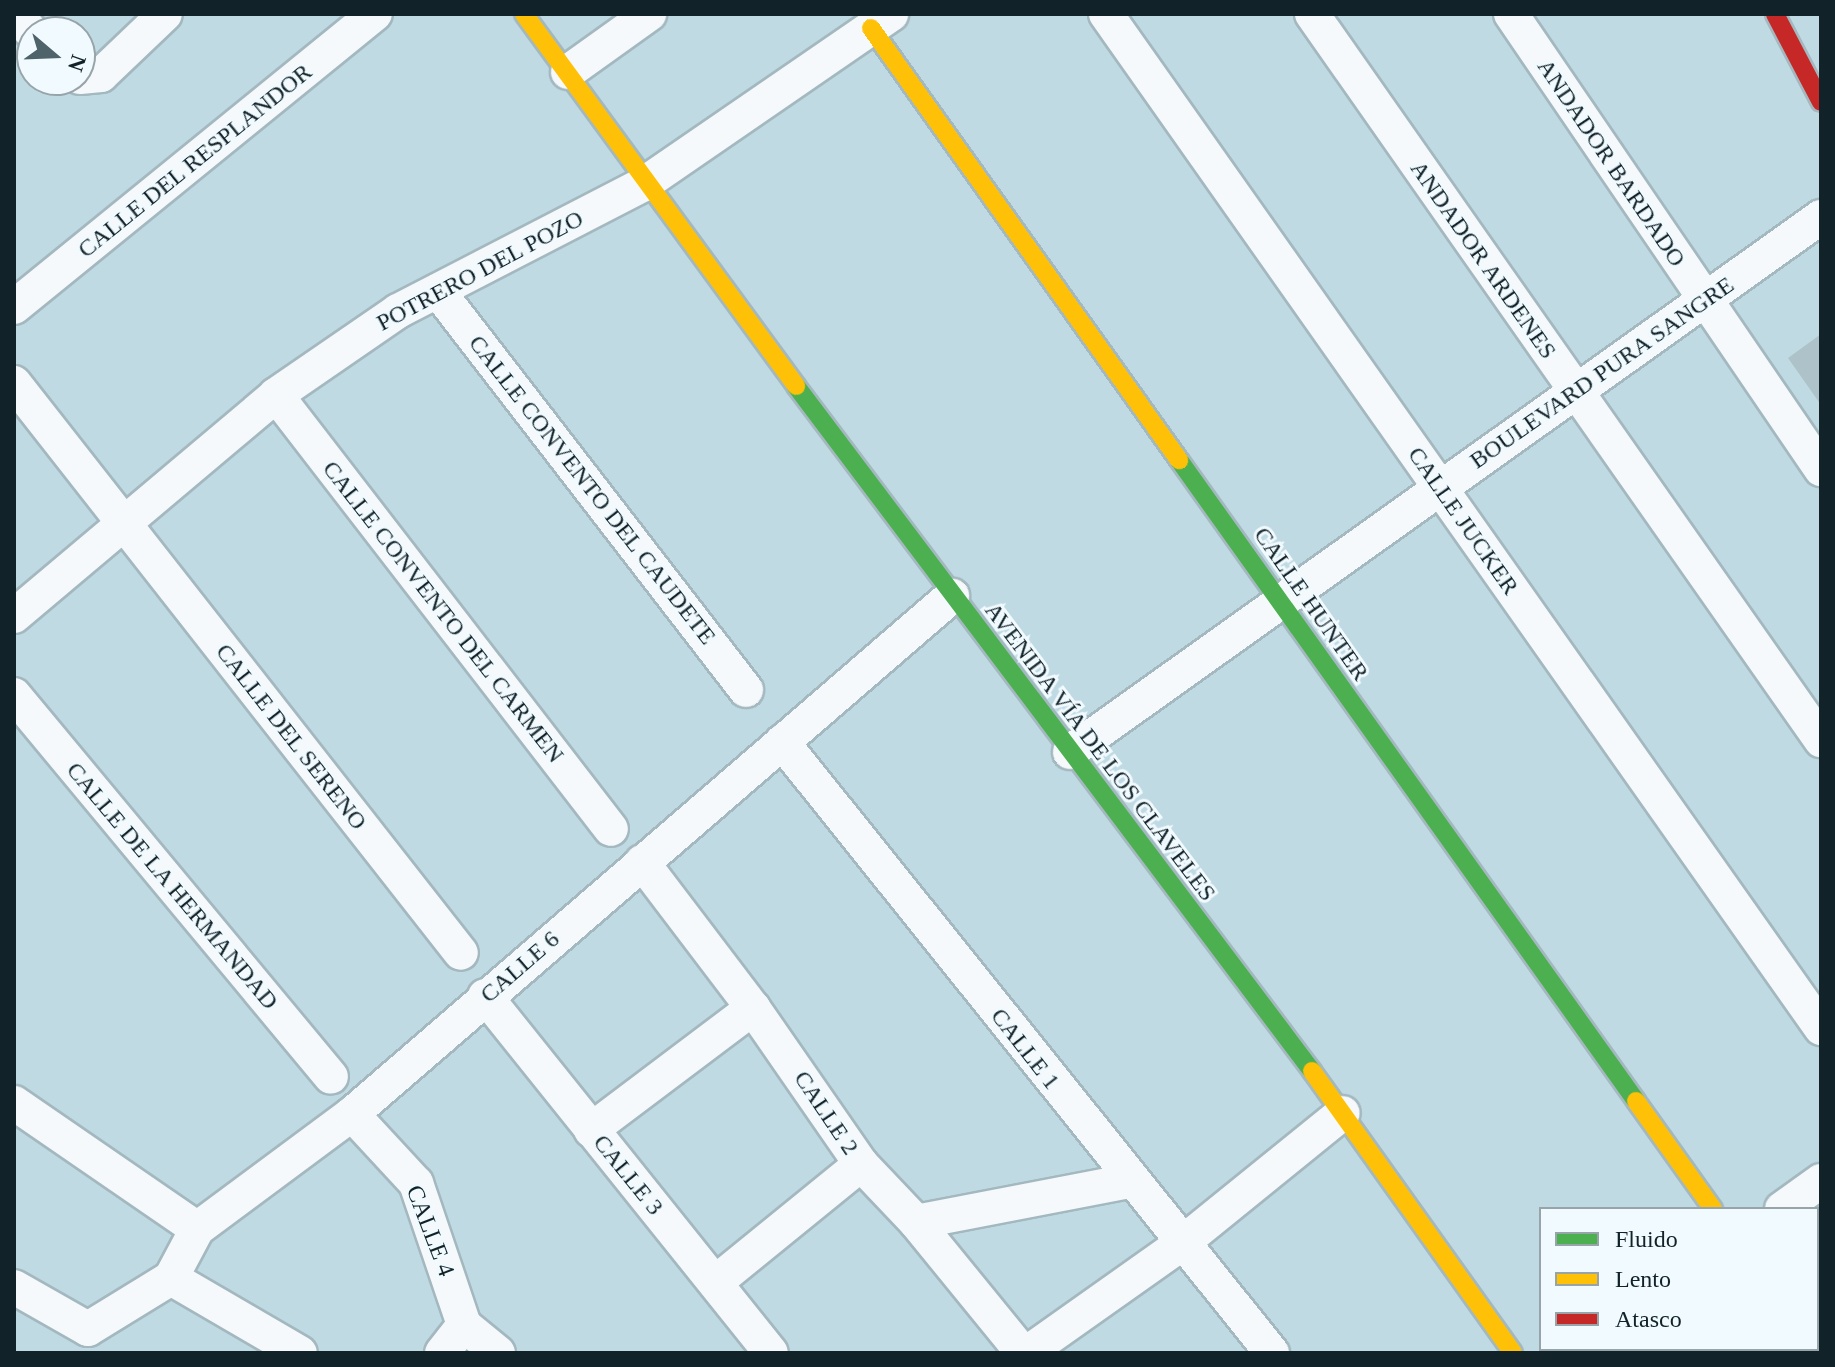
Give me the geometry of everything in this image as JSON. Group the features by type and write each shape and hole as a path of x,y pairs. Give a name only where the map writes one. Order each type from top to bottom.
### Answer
{"street":[{"path":"96,75 101,75 165,14"},
{"name":"CALLE DEL RESPLANDOR","path":"14,307 375,14"},
{"name":"AVENIDA VÍA DE LOS CLAVELES","path":"524,14 568,72 644,184 1343,1113 1513,1353"},
{"path":"568,72 649,14"},
{"name":"CALLE JUCKER","path":"1106,14 1821,1028"},
{"name":"ANDADOR ARDENES","path":"1312,14 1821,740"},
{"name":"ANDADOR BARDADO","path":"1511,14 1821,469"},
{"path":"1775,14 1821,102"},
{"name":"POTRERO DEL POZO","path":"14,616 122,521 276,395 398,311 644,184 881,21"},
{"name":"CALLE HUNTER","path":"881,21 1280,602 1712,1207"},
{"name":"BOULEVARD PURA SANGRE","path":"1070,752 1821,217"},
{"name":"CALLE CONVENTO DEL CAUDETE","path":"438,291 746,690"},
{"name":"CALLE DEL SERENO","path":"14,383 461,953"},
{"name":"CALLE CONVENTO DEL CARMEN","path":"276,395 611,829"},
{"name":"CALLE 6","path":"171,1278 197,1229 352,1114 485,996 952,596"},
{"name":"CALLE DE LA HERMANDAD","path":"14,695 331,1077"},
{"name":"CALLE 1","path":"782,742 1129,1181 1272,1353"},
{"name":"CALLE 2","path":"642,862 753,1008 861,1164 916,1222 1025,1353"},
{"name":"CALLE 3","path":"485,996 771,1353"},
{"path":"591,1130 753,1008"},
{"path":"19,1101 197,1229"},
{"path":"1025,1353 1181,1244 1343,1113"},
{"name":"CALLE 4","path":"352,1114 416,1183 464,1325"},
{"path":"716,1282 861,1164"},
{"path":"916,1222 1129,1181"},
{"path":"1785,1207 1820,1184"},
{"path":"14,1287 85,1341 171,1278 300,1353"},
{"path":"442,1353 464,1325 498,1353"}],"building":[{"path":"1821,334 1821,405 1788,358"}],"traffic: fast":[{"path":"796,386 1312,1071"},
{"path":"1179,460 1636,1101"}],"traffic: slow":[{"path":"524,14 796,386"},
{"path":"871,28 1179,460"},
{"path":"1312,1071 1513,1353"},
{"path":"1636,1101 1712,1207"}],"traffic: jam":[{"path":"1775,14 1821,102"}]}
